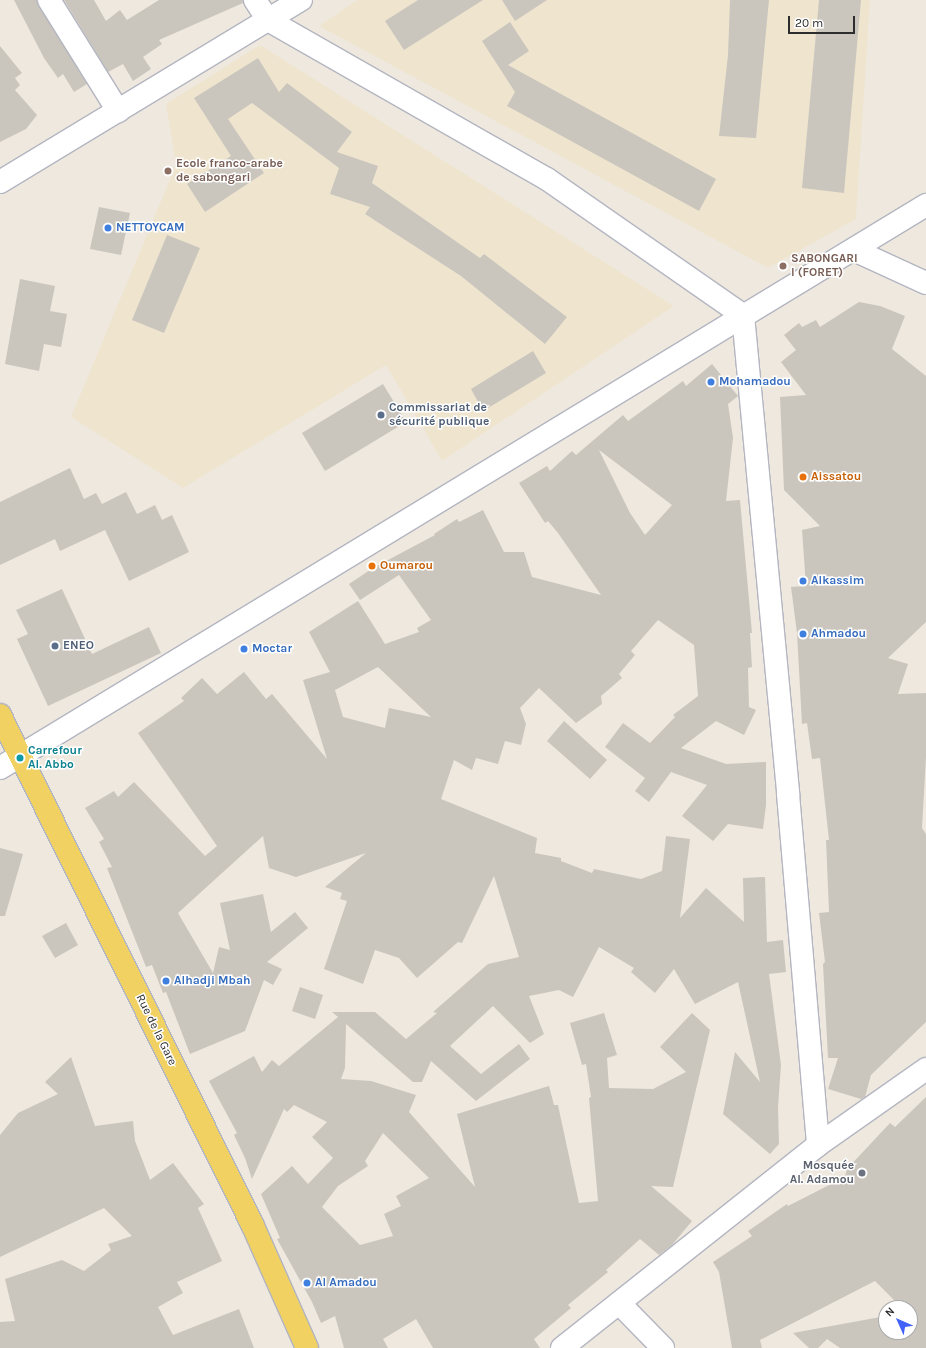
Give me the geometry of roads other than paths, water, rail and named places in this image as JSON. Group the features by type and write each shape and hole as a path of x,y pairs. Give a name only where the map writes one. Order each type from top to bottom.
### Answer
{"main road":[{"name":"Rue de la Gare","path":"0,715 253,1226 307,1348"}],"street":[{"path":"49,0 118,111"},
{"path":"255,0 268,20 547,179 742,315 788,786 818,1145"},
{"path":"0,182 301,0"},
{"path":"0,768 742,315 854,250 926,205"},
{"path":"854,250 926,283"},
{"path":"562,1348 818,1145 926,1068"},
{"path":"619,1303 663,1348"}],"place":[{"name":"Ecole franco-arabe de sabongari","path":"168,171"},
{"name":"NETTOYCAM","path":"108,228"},
{"name":"SABONGARI I (FORET)","path":"783,266"},
{"name":"Mohamadou","path":"711,382"},
{"name":"Commissariat de sécurité publique","path":"381,415"},
{"name":"Aissatou","path":"803,477"},
{"name":"Oumarou","path":"372,566"},
{"name":"Alkassim","path":"803,581"},
{"name":"Ahmadou","path":"803,634"},
{"name":"ENEO","path":"55,646"},
{"name":"Moctar","path":"244,649"},
{"name":"Carrefour Al. Abbo","path":"20,758"},
{"name":"Alhadji Mbah","path":"166,981"},
{"name":"Mosquée Al. Adamou","path":"862,1173"},
{"name":"Al Amadou","path":"307,1283"}]}
